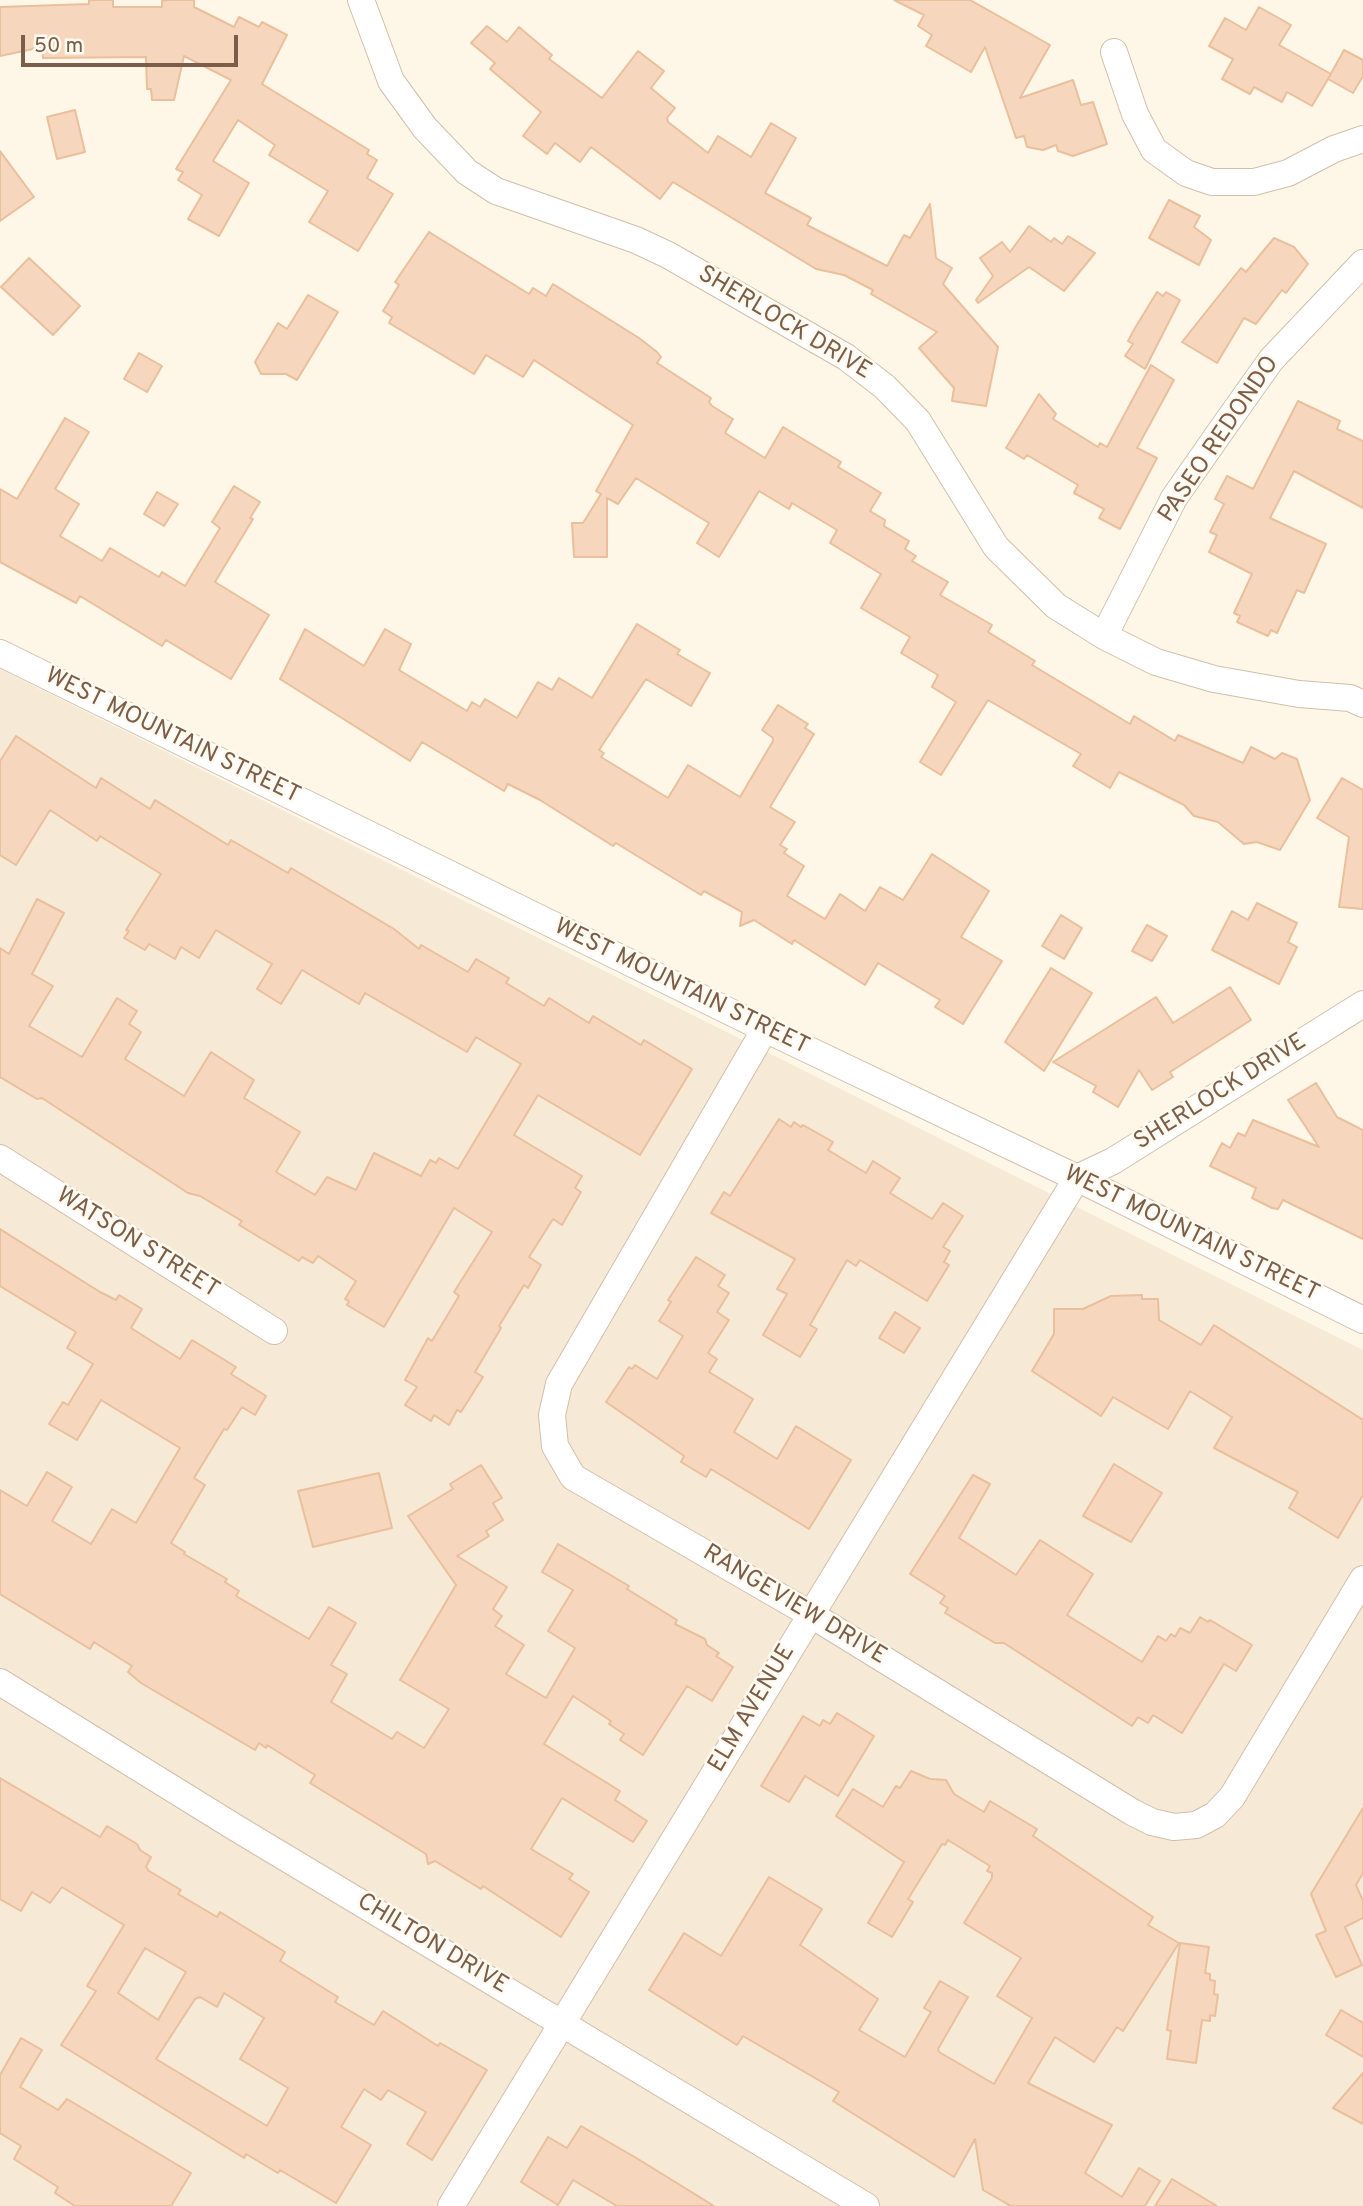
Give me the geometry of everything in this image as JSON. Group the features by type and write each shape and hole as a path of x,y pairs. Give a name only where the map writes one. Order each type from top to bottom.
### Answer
{"street":[{"name":"SHERLOCK DRIVE","path":"361,0 391,81 425,128 467,172 496,191 636,240 668,255 846,357 885,387 918,421 996,547 1056,606 1104,636 1156,662 1214,679 1299,694 1350,698 1363,705"},
{"path":"1114,52 1135,114 1154,150 1186,173 1212,181 1254,183 1288,173 1334,149 1363,139"},
{"name":"PASEO REDONDO","path":"1104,636 1174,498 1271,360 1363,263"},
{"name":"WEST MOUNTAIN STREET","path":"0,653 765,1029 1077,1178 1363,1321"},
{"name":"SHERLOCK DRIVE","path":"1077,1178 1113,1161 1363,1004"},
{"name":"RANGEVIEW DRIVE","path":"765,1029 559,1384 552,1415 555,1446 573,1476 810,1614 1132,1812 1152,1822 1174,1827 1196,1825 1215,1815 1232,1797 1363,1579"},
{"name":"WATSON STREET","path":"0,1158 274,1331"},
{"name":"ELM AVENUE","path":"451,2206 1077,1178"},
{"name":"CHILTON DRIVE","path":"0,1682 248,1835 866,2206"}],"shaded area":[{"path":"0,669 1363,1350 1363,2206 0,2206"}],"building":[{"path":"89,0 113,0 113,7 162,7 162,1 194,0 194,7 234,27 239,17 259,27 262,22 287,35 262,84 369,150 367,154 377,160 367,178 393,194 358,251 309,222 328,191 269,155 275,145 238,120 213,161 249,183 219,236 188,219 202,195 178,180 183,172 176,169 231,80 184,56 174,100 152,100 151,89 147,89 146,57 43,58 42,47 0,56 0,7 89,4"},
{"path":"894,0 970,0 1050,45 1020,98 1073,80 1081,105 1093,102 1107,144 1073,156 1058,151 1056,145 1043,150 1027,147 1024,136 1016,138 985,47 971,72 926,46 932,35 918,26 924,15"},
{"path":"1259,7 1291,25 1279,45 1331,74 1312,106 1287,92 1282,102 1254,87 1250,94 1222,79 1233,59 1209,46 1225,18 1246,30"},
{"path":"487,26 507,42 519,27 552,55 549,59 602,98 638,51 664,71 651,88 675,108 667,118 668,122 708,153 718,136 751,157 771,123 796,138 765,193 811,218 807,225 887,266 904,235 910,238 930,204 936,258 952,268 943,284 998,347 986,406 952,401 954,388 919,348 937,332 871,294 873,290 844,275 816,269 673,182 660,199 591,147 580,162 555,143 547,154 523,136 541,112 490,69 495,63 471,43"},
{"path":"1344,50 1363,60 1363,76 1353,93 1328,79"},
{"path":"75,110 85,152 57,159 47,117"},
{"path":"0,151 34,197 0,221"},
{"path":"1169,200 1200,216 1194,227 1211,240 1199,265 1149,238"},
{"path":"1029,226 1051,242 1054,238 1062,244 1068,236 1095,253 1064,291 1029,267 978,303 976,300 993,276 980,258 1002,242 1010,252"},
{"path":"429,232 529,294 533,288 546,296 553,284 639,338 661,357 657,363 711,398 709,402 712,406 733,419 725,433 765,458 783,427 841,462 838,467 881,493 870,511 885,520 884,526 909,541 905,549 916,556 912,561 948,582 940,595 992,625 988,632 1035,661 1032,665 1130,724 1134,716 1175,741 1178,735 1243,763 1251,747 1275,759 1282,753 1297,759 1310,800 1280,850 1257,842 1244,844 1218,822 1194,816 1184,805 1119,772 1110,788 1073,766 1081,754 988,700 941,775 920,762 956,702 932,687 938,675 901,653 910,637 861,608 881,574 830,543 837,530 792,503 789,509 759,491 719,557 697,543 709,523 636,478 618,504 607,498 607,557 574,557 572,523 583,523 601,494 596,491 633,425 534,360 523,377 486,355 474,374 389,323 392,317 383,311 399,285 395,282"},
{"path":"1274,238 1294,247 1308,264 1286,293 1282,290 1256,324 1244,318 1217,363 1182,342 1241,268 1246,272"},
{"path":"29,258 80,306 53,335 1,287"},
{"path":"1157,292 1163,296 1166,292 1180,300 1145,369 1125,356 1133,344 1128,341"},
{"path":"308,295 338,312 297,380 286,374 261,374 255,362 278,323 287,329"},
{"path":"139,353 162,366 147,392 124,379"},
{"path":"1151,365 1174,380 1137,448 1157,458 1120,529 1099,518 1104,509 1074,493 1078,485 1027,455 1024,459 1006,448 1039,394 1056,414 1053,419 1098,447 1100,443 1107,447"},
{"path":"1298,401 1340,421 1337,429 1363,441 1363,508 1294,471 1270,518 1326,544 1304,593 1297,590 1277,633 1271,630 1268,636 1237,622 1240,616 1234,613 1252,574 1209,552 1217,535 1210,532 1224,504 1215,499 1227,476 1253,489"},
{"path":"65,418 89,432 55,489 79,504 60,536 102,561 110,548 159,577 162,572 185,586 220,528 212,522 234,486 260,502 250,518 253,519 215,582 269,615 231,679 166,640 162,646 80,596 76,603 0,562 0,489 17,499"},
{"path":"157,492 178,504 164,526 144,514"},
{"path":"637,624 680,650 677,654 710,673 691,706 646,679 599,750 604,753 601,757 668,798 688,765 740,797 773,741 773,738 762,730 778,705 808,724 805,728 814,734 770,807 795,822 780,845 787,849 784,853 804,866 787,896 825,919 840,894 865,911 880,887 903,900 932,854 989,891 961,937 1002,961 963,1024 935,1007 940,1000 878,963 865,985 794,940 792,944 754,920 740,926 742,912 704,891 701,895 616,843 613,846 540,800 508,784 504,791 422,742 410,761 280,679 305,629 364,666 385,629 411,644 399,670 467,711 472,702 480,707 485,699 517,718 538,682 552,690 559,678 592,698"},
{"path":"16,736 96,788 101,778 150,809 155,800 228,845 231,840 288,873 291,868 394,929 419,949 421,945 468,972 476,959 509,978 506,983 544,1006 549,998 589,1023 593,1016 641,1045 644,1040 692,1069 640,1155 538,1095 514,1135 582,1176 575,1188 581,1192 562,1225 553,1219 529,1257 541,1265 528,1288 524,1285 499,1326 501,1328 475,1372 483,1377 461,1412 457,1410 449,1425 434,1415 431,1421 405,1405 417,1387 405,1380 428,1338 432,1341 459,1296 454,1292 492,1232 454,1208 384,1327 347,1305 349,1301 345,1299 356,1281 318,1256 313,1263 302,1257 299,1261 239,1225 242,1221 200,1196 188,1193 42,1098 37,1099 0,1077 0,948 9,954 37,899 64,913 32,974 53,986 29,1026 82,1057 117,998 137,1011 129,1024 141,1032 125,1059 184,1096 211,1052 254,1080 244,1098 300,1132 276,1172 315,1195 327,1177 356,1190 374,1153 421,1176 430,1160 436,1163 439,1158 458,1169 521,1064 476,1037 467,1052 365,993 359,1004 302,970 281,1004 257,989 272,964 216,930 199,958 181,947 175,959 149,944 145,950 124,938 129,931 126,930 161,874 100,836 97,841 50,810 16,865 0,855 0,761"},
{"path":"1342,778 1363,790 1363,909 1339,907 1349,837 1317,818"},
{"path":"1257,903 1297,923 1288,942 1297,947 1279,984 1212,950 1232,911 1248,920"},
{"path":"1061,915 1082,928 1064,959 1042,946"},
{"path":"1147,925 1167,936 1152,961 1132,951"},
{"path":"1051,968 1092,993 1044,1071 1005,1042"},
{"path":"1230,987 1251,1020 1170,1072 1173,1077 1152,1090 1139,1070 1118,1107 1093,1092 1096,1086 1053,1062 1156,997 1173,1023"},
{"path":"1316,1083 1337,1117 1363,1130 1363,1239 1283,1200 1278,1209 1272,1208 1252,1198 1256,1188 1210,1166 1222,1143 1230,1148 1238,1133 1245,1136 1253,1120 1319,1147 1288,1100"},
{"path":"779,1119 791,1127 794,1122 801,1127 803,1125 833,1142 828,1150 866,1173 873,1161 900,1178 890,1193 932,1219 943,1203 963,1216 943,1247 950,1251 944,1262 949,1265 927,1301 860,1260 856,1266 847,1260 810,1325 817,1329 800,1357 763,1335 787,1294 777,1289 795,1259 711,1213 724,1192 730,1196"},
{"path":"0,1229 100,1292 116,1300 119,1295 142,1309 131,1328 180,1359 192,1340 236,1367 231,1374 266,1396 255,1415 242,1407 227,1430 224,1429 194,1478 205,1485 171,1543 185,1552 184,1554 227,1579 225,1582 239,1591 236,1596 309,1639 329,1607 356,1623 331,1665 347,1674 331,1702 392,1739 397,1732 424,1748 449,1709 400,1680 456,1585 408,1516 453,1489 450,1484 481,1465 502,1498 493,1503 503,1520 486,1531 489,1536 457,1556 507,1587 493,1609 502,1616 495,1626 524,1645 506,1674 546,1698 575,1648 548,1631 573,1590 542,1572 558,1544 629,1586 627,1589 677,1620 675,1624 705,1639 707,1645 719,1653 716,1656 733,1667 712,1701 687,1686 643,1755 620,1740 624,1734 609,1724 611,1721 573,1696 544,1744 620,1791 615,1800 647,1821 633,1842 562,1798 531,1849 573,1874 569,1879 589,1892 561,1937 483,1886 481,1889 435,1861 428,1864 426,1854 310,1783 315,1775 267,1745 266,1748 259,1743 255,1750 141,1683 128,1672 132,1666 94,1642 90,1649 0,1594 0,1490 27,1506 47,1472 72,1487 52,1521 91,1544 112,1509 136,1523 180,1448 101,1400 77,1440 49,1424 63,1402 68,1405 93,1364 67,1348 76,1332 0,1286"},
{"path":"696,1257 725,1275 718,1286 729,1293 717,1312 729,1320 708,1353 717,1359 709,1372 753,1399 734,1432 777,1459 796,1426 851,1460 809,1529 711,1469 706,1477 681,1462 684,1456 606,1402 629,1367 632,1369 635,1365 657,1379 683,1336 659,1321 671,1302 668,1300"},
{"path":"1142,1295 1142,1299 1158,1299 1159,1320 1201,1345 1214,1325 1363,1420 1363,1495 1338,1538 1289,1508 1298,1492 1214,1448 1232,1417 1190,1391 1168,1429 1113,1397 1101,1416 1032,1371 1054,1334 1054,1309 1083,1309 1111,1296"},
{"path":"895,1312 920,1328 904,1353 879,1338"},
{"path":"1114,1464 1162,1493 1131,1542 1083,1516"},
{"path":"379,1473 392,1528 313,1547 298,1491"},
{"path":"973,1475 990,1484 959,1538 1016,1575 1040,1540 1093,1574 1067,1615 1142,1662 1158,1636 1166,1641 1171,1634 1175,1637 1180,1628 1190,1633 1200,1617 1252,1645 1236,1671 1224,1664 1182,1733 1153,1715 1148,1723 1138,1717 1132,1726 1004,1643 995,1643 945,1613 948,1608 940,1603 945,1596 910,1574"},
{"path":"837,1713 874,1736 838,1796 805,1776 789,1802 761,1786 803,1716 820,1726 823,1720 830,1724"},
{"path":"911,1771 930,1779 946,1780 954,1794 984,1812 990,1801 1037,1829 1033,1836 1153,1917 1148,1925 1179,1943 1123,2031 1117,2027 1094,2062 1055,2037 1028,2083 1112,2125 1085,2173 1122,2197 1139,2168 1160,2181 1145,2206 1011,2206 983,2190 975,2139 954,2177 833,2101 839,2092 743,2036 737,2045 649,1990 684,1933 721,1956 769,1877 822,1909 800,1945 878,1999 859,2030 905,2057 931,2012 924,2008 940,1981 968,1997 938,2049 939,2052 994,2084 1032,2018 997,1996 1021,1958 964,1923 992,1878 992,1873 987,1871 990,1866 948,1840 945,1845 942,1844 908,1899 913,1902 892,1937 868,1923 904,1862 836,1816 853,1789 883,1807 896,1786 900,1788"},
{"path":"0,1778 100,1837 107,1826 137,1844 140,1850 151,1857 146,1867 149,1871 181,1890 178,1894 217,1917 220,1912 285,1952 280,1961 338,1997 335,2002 374,2025 383,2011 438,2046 440,2043 487,2070 432,2160 407,2144 426,2112 388,2090 381,2100 364,2089 341,2127 371,2145 336,2203 280,2170 278,2173 246,2154 244,2158 61,2045 96,1991 87,1986 124,1925 62,1887 50,1903 32,1892 21,1911 0,1899","holes":["145,1948 186,1972 158,2020 118,1993","224,1993 264,2018 240,2059 288,2088 267,2126 156,2059 195,1999 200,1997 217,2007"]},
{"path":"1363,1808 1363,1873 1356,1885 1363,1901 1363,1918 1345,1927 1362,1965 1336,1977 1316,1935 1326,1931 1311,1894"},
{"path":"1180,1943 1209,1947 1205,1973 1210,1974 1210,1980 1215,1981 1214,1994 1218,1995 1215,2016 1210,2015 1210,2021 1202,2020 1196,2063 1167,2059 1171,2031 1167,2030"},
{"path":"1341,2010 1363,2023 1363,2057 1326,2035"},
{"path":"21,2038 42,2050 20,2087 58,2110 67,2099 191,2173 171,2206 75,2206 55,2193 58,2187 14,2159 21,2146 0,2133 0,2075"},
{"path":"1363,2073 1363,2124 1333,2108"},
{"path":"581,2126 714,2206 617,2206 573,2180 558,2205 521,2182 548,2137 567,2148"},
{"path":"1172,2179 1217,2206 1155,2206"}]}
